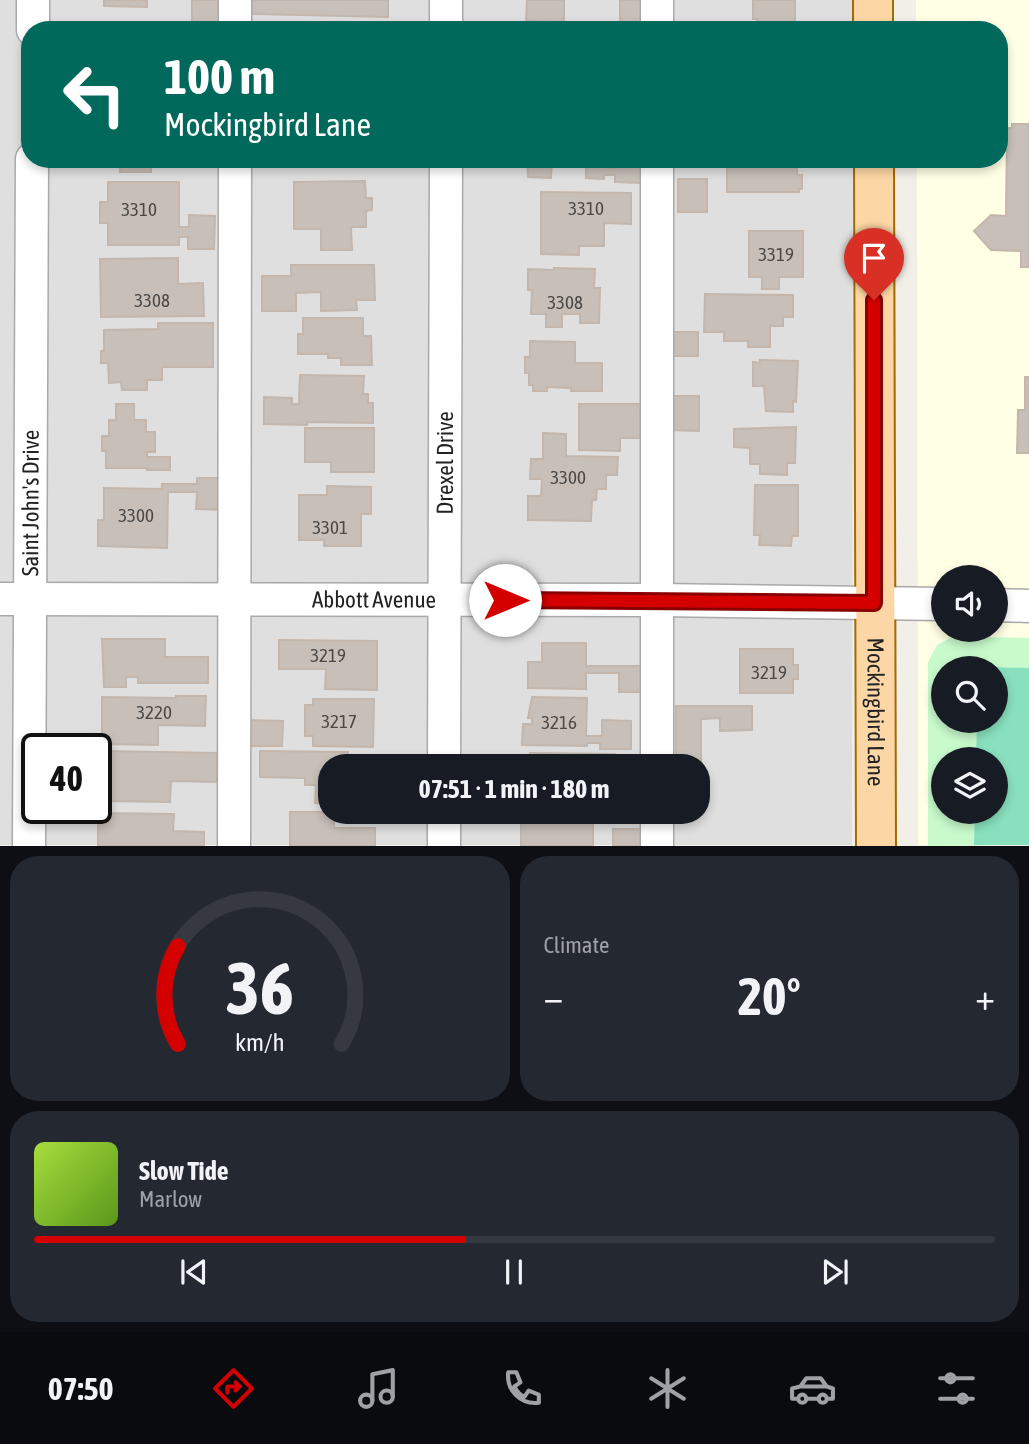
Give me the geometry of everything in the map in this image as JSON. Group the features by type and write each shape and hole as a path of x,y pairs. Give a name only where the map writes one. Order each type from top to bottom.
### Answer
{"main road":[{"path":"873,0 873,21"},
{"name":"Mockingbird Lane","path":"874,168 876,845"}],"street":[{"path":"33,0 33,21"},
{"path":"235,0 235,21"},
{"path":"446,0 446,21"},
{"path":"657,0 657,21"},
{"name":"Saint John's Drive","path":"29,845 15,599 32,168"},
{"path":"234,845 235,168"},
{"name":"Drexel Drive","path":"444,754 446,168"},
{"path":"657,168 657,754"},
{"name":"Abbott Avenue","path":"15,599 659,600 931,604"},
{"path":"1008,605 1029,606"},
{"path":"444,824 444,845"},
{"path":"657,824 657,845"}],"shaded area":[{"path":"0,0 853,0 853,21 21,21 21,168 853,168 852,845 0,845"},
{"path":"916,0 1029,0 1029,845 918,845 917,168 1008,168 1008,21 916,21"}],"green space":[{"path":"1008,637 1029,638 1029,845 928,846 928,662 931,656 931,733 1008,733 1008,656 931,656 937,645 943,642 1008,642"},
{"path":"1008,668 1029,668 1029,845 974,845 975,824 1008,824 1008,747 976,747 977,733 1008,733"}],"building":[{"path":"104,0 147,0 147,7 104,6"},
{"path":"192,0 221,0 220,21 192,21"},
{"path":"252,0 388,0 388,17 252,14"},
{"path":"527,0 564,0 564,21 526,21"},
{"path":"620,0 650,0 649,21 620,21"},
{"path":"753,0 795,0 795,21 753,19"},
{"path":"1012,124 1029,124 1029,267 1021,267 1021,251 991,250 974,231 991,215 1006,216 1008,128 1012,128"},
{"path":"120,168 151,168 151,172 120,172"},
{"path":"528,168 552,168 551,178 528,177"},
{"path":"586,168 643,168 642,183 615,182 615,175 604,175 604,179 586,178"},
{"path":"727,168 797,168 797,175 802,175 802,189 799,189 799,192 727,192"},
{"path":"678,179 707,179 707,212 678,212"},
{"path":"365,181 366,198 372,198 372,210 366,211 366,227 351,227 352,250 321,250 321,229 294,229 294,182"},
{"path":"108,182 179,182 179,227 189,227 189,215 215,216 214,249 188,249 188,237 179,237 179,245 108,245 108,223 100,223 100,202 108,202"},
{"path":"541,192 631,193 631,224 604,223 604,246 579,246 579,255 541,254"},
{"path":"749,231 803,231 803,277 779,277 779,289 762,289 762,277 749,277"},
{"path":"178,258 178,284 203,283 204,316 101,317 100,259"},
{"path":"291,265 374,265 375,300 356,300 357,310 321,311 321,292 296,293 296,311 262,311 262,276 291,276"},
{"path":"528,269 595,269 594,288 600,288 599,323 580,323 580,314 562,314 562,327 546,327 546,314 531,314 532,290 528,290"},
{"path":"705,294 793,295 793,317 783,317 783,326 770,326 770,347 748,347 748,341 724,341 724,332 704,332"},
{"path":"303,318 363,318 363,336 371,336 372,365 341,365 341,358 328,358 328,354 298,354 298,334 303,334"},
{"path":"158,323 213,323 213,367 162,367 162,380 147,380 147,390 122,390 121,382 109,383 108,363 101,363 104,330 158,329"},
{"path":"673,332 698,332 698,356 673,356"},
{"path":"530,341 575,342 575,363 602,363 602,391 571,391 571,388 547,387 547,391 533,391 533,385 529,385 529,373 525,373 525,357 530,357"},
{"path":"760,360 798,361 793,412 766,411 764,386 753,386 753,362 760,363"},
{"path":"300,375 364,376 363,394 368,394 368,403 373,403 373,423 264,424 264,397 292,398 292,404 299,404"},
{"path":"1025,377 1029,377 1029,453 1017,453 1018,410 1025,410"},
{"path":"670,396 699,396 699,431 670,430"},
{"path":"116,404 134,404 134,420 146,420 146,432 155,432 155,452 147,452 147,457 170,457 170,470 106,468 106,451 102,451 102,436 109,436 109,420 116,420"},
{"path":"579,404 641,404 640,438 620,438 620,451 579,450"},
{"path":"796,427 795,463 787,463 787,475 760,474 760,464 750,464 750,448 734,447 734,429"},
{"path":"305,428 374,428 374,472 331,472 331,462 305,462"},
{"path":"543,433 566,434 566,456 618,457 617,475 606,475 606,489 597,489 596,500 592,500 591,521 528,520 528,496 541,496 542,479 530,479 531,459 543,459"},
{"path":"197,478 226,478 225,510 196,509 197,492 168,492 167,548 98,546 98,520 104,520 104,488 162,489 162,484 197,484"},
{"path":"755,485 798,485 798,536 792,536 791,546 759,545 760,535 754,535"},
{"path":"327,486 371,487 371,514 361,514 361,546 324,546 324,540 299,540 299,495 327,495"},
{"path":"102,639 165,639 165,657 208,657 208,683 138,683 138,677 126,677 126,687 104,687"},
{"path":"279,640 377,641 377,690 325,689 326,669 279,669"},
{"path":"542,643 586,643 586,666 650,666 650,692 619,692 619,673 586,673 586,689 528,688 528,662 542,662"},
{"path":"740,649 793,649 793,665 798,665 798,679 793,679 793,693 740,693"},
{"path":"206,696 205,726 158,725 158,745 112,744 112,733 102,733 102,697"},
{"path":"532,697 587,698 586,736 602,736 602,720 631,721 631,749 600,749 600,743 587,743 587,746 522,745 523,724 532,724 532,718 528,718"},
{"path":"313,699 374,699 373,747 313,746 313,736 305,736 305,705 313,705"},
{"path":"676,706 752,706 752,730 720,731 720,718 701,719 701,754 676,754"},
{"path":"247,720 283,721 282,746 247,746"},
{"path":"112,751 217,753 217,782 171,781 170,802 112,801"},
{"path":"260,751 348,752 318,754 318,803 315,803 316,785 305,785 305,778 260,777"},
{"path":"530,753 615,754 530,754"},
{"path":"290,812 318,812 318,824 334,824 334,828 375,828 375,846 290,846"},
{"path":"112,813 174,814 173,831 204,832 204,846 98,846 98,824 112,824"},
{"path":"521,824 593,824 593,846 521,846"},
{"path":"613,829 642,829 642,846 613,846"}],"route":[{"path":"505,600 874,603 874,300"}]}
